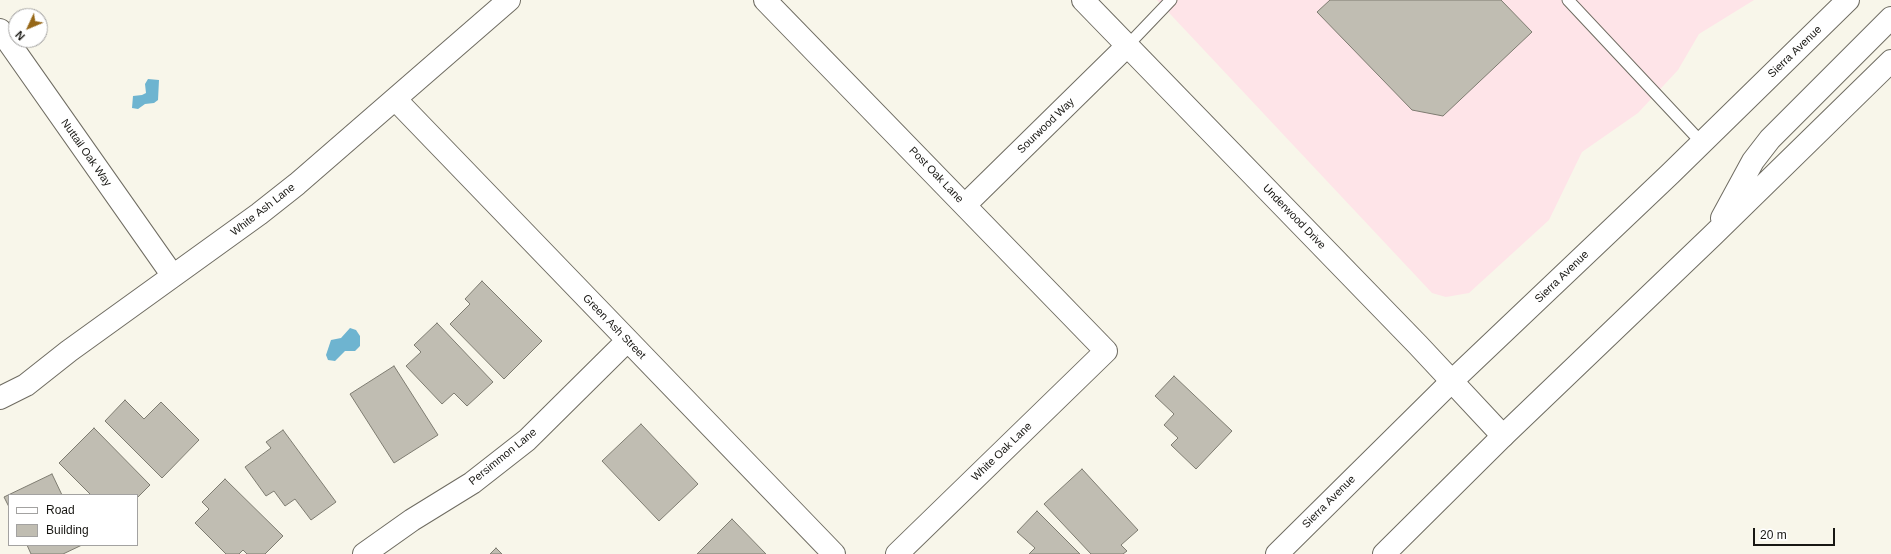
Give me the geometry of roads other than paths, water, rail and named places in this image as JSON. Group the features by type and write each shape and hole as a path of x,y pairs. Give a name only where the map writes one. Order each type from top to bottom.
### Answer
{"street":[{"name":"White Ash Lane","path":"0,398 26,385 69,351 265,210 509,0"},
{"name":"Post Oak Lane","path":"765,0 1106,351"},
{"name":"Underwood Drive","path":"1082,0 1452,381 1503,436"},
{"name":"Sierra Avenue","path":"1277,554 1452,381 1702,143 1848,0"},
{"path":"1712,236 1753,160 1770,139 1891,18"},
{"name":"Nuttail Oak Way","path":"0,30 173,276"},
{"name":"Sourwood Way","path":"965,205 1127,46"},
{"path":"1384,554 1503,436 1712,236 1891,61"},
{"name":"Green Ash Street","path":"395,99 834,554"},
{"name":"Persimmon Lane","path":"364,554 412,520 472,483 527,440 628,341"},
{"name":"White Oak Lane","path":"897,554 1106,351"}],"lane":[{"path":"1127,46 1171,0"},
{"path":"1568,0 1702,143"}],"water":[{"path":"148,79 159,80 158,100 154,103 145,104 138,109 132,108 133,96 146,93 145,84"},
{"path":"350,328 356,330 360,336 360,346 355,351 345,351 335,361 328,360 326,355 331,340 341,338"}]}
